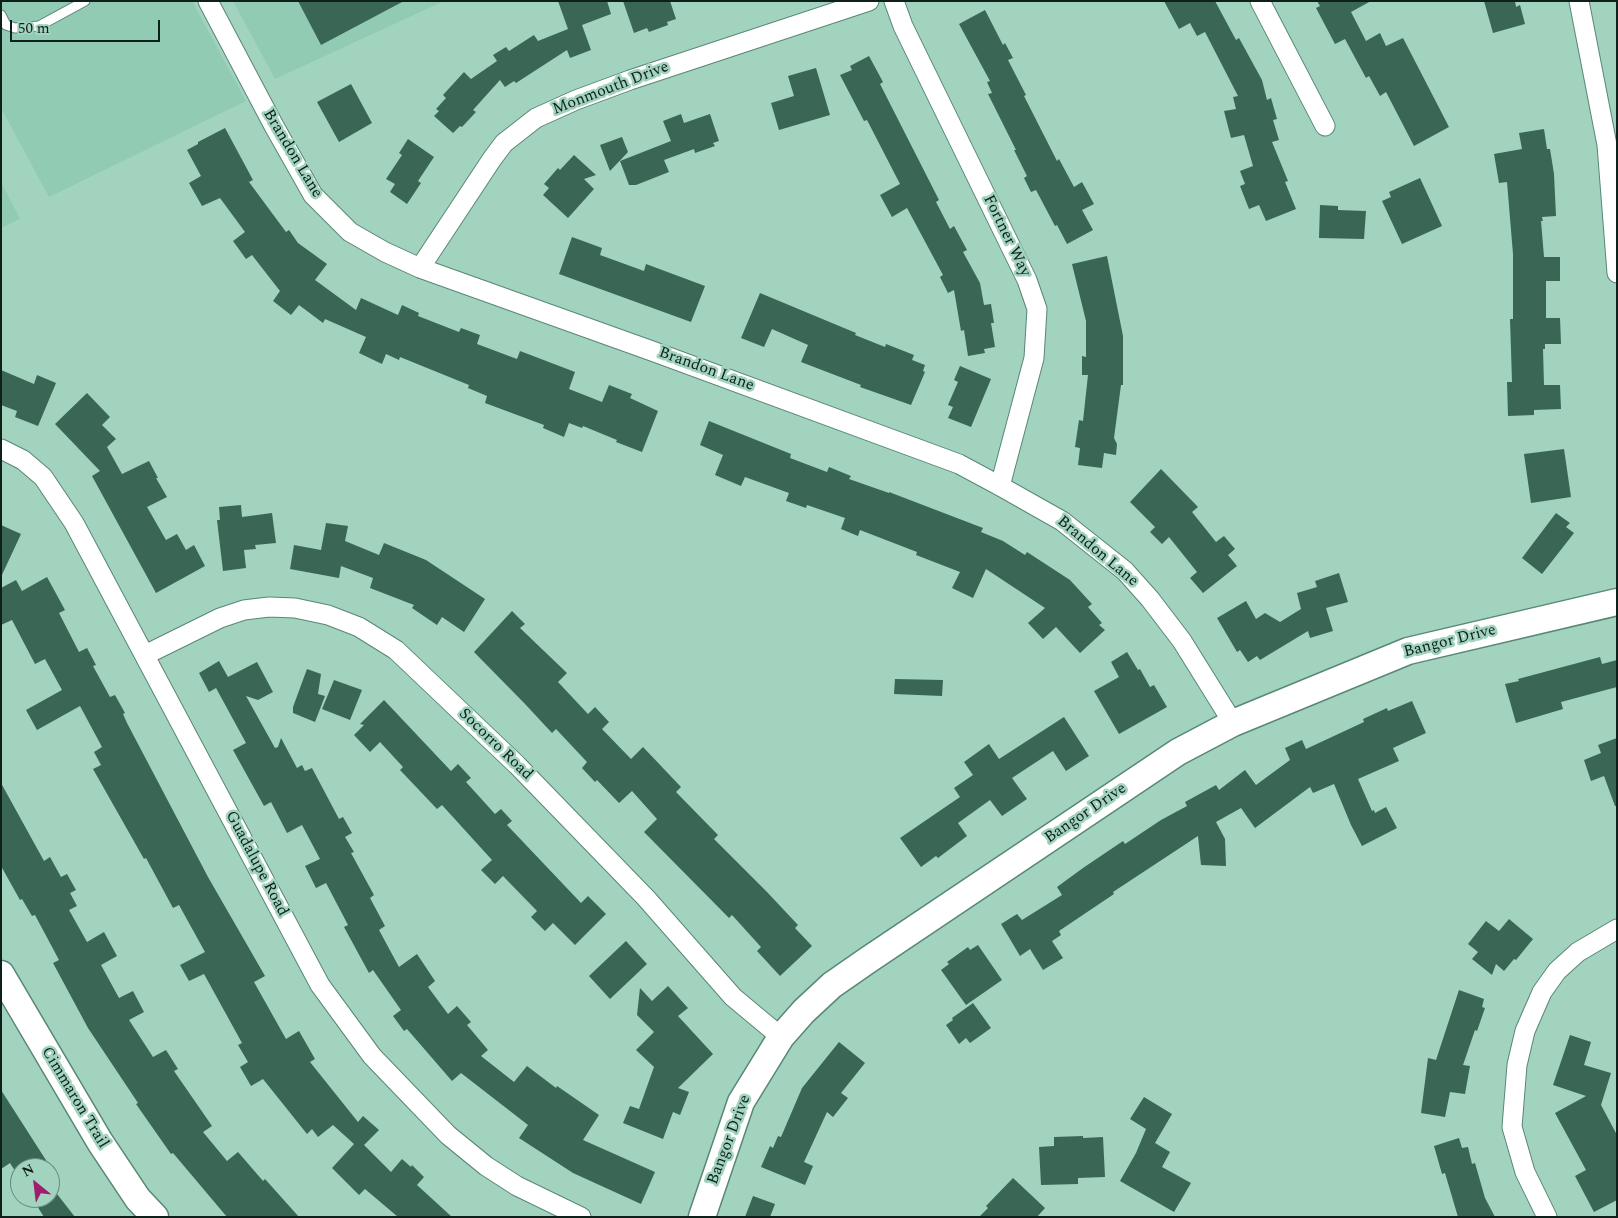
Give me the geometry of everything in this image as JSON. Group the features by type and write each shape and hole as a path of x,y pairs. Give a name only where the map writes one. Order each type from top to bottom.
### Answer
{"street":[{"name":"Brandon Lane","path":"208,1 313,195 350,232 385,252 420,268 643,347 959,464 1000,486 1062,521 1124,571 1150,598 1182,641 1233,722"},
{"name":"Monmouth Drive","path":"420,268 504,143 536,118 576,100 630,80 869,1"},
{"name":"Fortner Way","path":"894,1 903,26 1027,280 1037,309 1034,358 1000,486"},
{"path":"1260,1 1324,126"},
{"path":"1580,1 1607,145 1617,273"},
{"name":"Guadalupe Road","path":"1,449 23,460 43,477 74,523 320,985 372,1056 448,1135 486,1166 517,1186 581,1217"},
{"name":"Bangor Drive","path":"702,1217 741,1102 781,1037 804,1011 832,985 868,960 1178,752 1233,722 1408,651 1617,602"},
{"name":"Socorro Road","path":"145,655 220,618 244,610 270,607 296,608 328,616 359,627 396,650 518,765 646,898 733,997 781,1037"},
{"path":"1547,1217 1525,1172 1512,1127 1519,1056 1525,1031 1542,992 1557,971 1578,952 1617,929"},
{"name":"Cimmaron Trail","path":"1,974 100,1142 138,1199 155,1217"}],"lane":[{"path":"1,15 6,25 15,28 39,26 85,1"}],"shaded area":[{"path":"1,1 192,1 246,101 49,197 1,108"},
{"path":"233,1 444,1 275,79"},
{"path":"1,182 20,219 1,228"}],"building":[{"path":"298,1 404,1 321,45"},
{"path":"558,1 607,1 611,14 582,25 591,50 570,58 567,50 516,83 514,81 505,87 500,80 473,110 476,112 462,127 460,126 453,133 434,116 439,111 436,109 446,98 443,95 464,72 471,79 497,61 493,55 506,47 509,51 534,35 538,41 568,29"},
{"path":"623,1 670,1 676,19 667,22 668,25 649,32 647,28 634,33"},
{"path":"1164,1 1215,1 1236,40 1239,38 1262,80 1267,100 1271,98 1277,119 1273,120 1279,140 1272,142 1288,181 1285,182 1296,209 1266,221 1259,205 1249,209 1240,186 1245,184 1240,171 1253,166 1244,135 1231,138 1224,111 1236,109 1233,97 1238,96 1205,32 1197,36 1190,23 1179,29"},
{"path":"1317,1 1371,1 1351,12 1366,41 1380,33 1386,46 1403,38 1449,127 1414,146 1386,92 1380,96 1369,76 1366,78 1345,39 1335,44 1316,8 1320,6"},
{"path":"1484,1 1515,1 1516,7 1520,5 1525,24 1493,33"},
{"path":"985,10 1003,45 1005,43 1013,58 1008,60 1057,161 1059,159 1074,187 1082,182 1094,204 1082,210 1093,230 1067,244 1036,190 1031,192 1024,178 1027,176 1014,150 1016,150 988,94 992,93 987,82 990,81 959,24"},
{"path":"869,56 883,82 880,84 939,200 936,202 950,229 954,226 967,250 963,252 980,283 984,305 991,304 994,323 991,323 995,347 984,349 985,353 968,356 964,330 961,331 954,290 948,293 940,277 943,275 907,208 892,217 880,195 900,184 867,120 864,121 840,75 852,70 850,66"},
{"path":"816,68 830,115 779,130 771,103 794,96 788,76"},
{"path":"351,84 372,123 339,142 317,102"},
{"path":"681,114 684,123 710,114 719,141 713,143 715,146 695,153 694,149 664,160 669,172 636,185 629,185 620,161 671,141 663,121"},
{"path":"225,128 253,180 249,182 286,232 289,230 298,243 327,264 315,280 356,310 361,298 398,315 402,305 419,313 418,316 459,332 461,328 480,335 477,344 517,359 520,351 575,372 569,389 602,402 609,385 632,394 630,398 658,411 642,452 583,426 582,428 569,423 564,437 543,428 544,425 485,403 487,396 468,388 469,385 400,357 399,360 386,354 382,364 359,353 366,337 325,319 323,323 299,305 291,315 273,301 280,291 252,255 246,259 233,241 245,232 220,198 202,206 189,183 201,176 187,150"},
{"path":"1544,129 1547,149 1550,149 1554,174 1556,216 1542,217 1544,257 1560,257 1560,281 1546,281 1546,318 1560,318 1561,344 1545,344 1545,349 1543,349 1544,385 1560,385 1561,409 1534,410 1534,415 1508,416 1507,382 1512,382 1510,319 1513,319 1513,254 1507,182 1499,183 1494,154 1522,149 1519,133"},
{"path":"622,137 628,152 610,171 600,145"},
{"path":"408,139 434,157 418,181 421,183 407,204 390,192 395,184 386,179 402,155 399,153"},
{"path":"574,155 596,175 584,179 594,189 568,218 543,195 549,188 544,184 558,168 560,170"},
{"path":"1420,178 1442,226 1402,244 1382,201 1391,197 1389,192"},
{"path":"1320,205 1338,206 1338,210 1366,211 1364,239 1319,238"},
{"path":"572,237 602,248 600,255 644,271 646,264 705,286 691,322 559,274"},
{"path":"1107,256 1123,336 1123,385 1121,385 1114,438 1117,444 1116,455 1104,453 1102,468 1078,465 1080,448 1075,447 1079,420 1083,421 1088,375 1082,375 1082,356 1086,357 1086,321 1072,264"},
{"path":"760,293 856,333 855,335 885,347 886,344 914,355 912,360 925,365 923,371 925,372 911,405 860,387 861,385 801,362 808,345 772,329 764,347 741,338"},
{"path":"960,366 991,379 971,427 948,418 953,407 948,405 958,382 954,380"},
{"path":"1,370 34,384 37,375 56,383 38,426 15,417 17,411 1,405"},
{"path":"87,393 110,417 102,425 116,439 107,447 122,474 149,461 167,497 147,507 166,540 177,534 186,550 194,545 205,566 156,593 92,476 100,471 55,424"},
{"path":"709,421 791,454 790,458 827,472 829,467 851,476 849,479 889,492 983,528 981,532 1003,541 1025,555 1027,552 1070,580 1092,604 1088,607 1102,623 1099,625 1105,630 1080,653 1056,627 1043,639 1028,623 1045,608 986,569 973,598 952,588 960,572 916,555 917,552 860,530 858,536 841,529 845,518 807,505 806,508 786,501 789,493 745,477 741,486 715,475 723,455 700,445"},
{"path":"1564,449 1571,497 1531,503 1524,454"},
{"path":"1161,469 1198,507 1192,512 1216,542 1224,536 1235,549 1228,555 1237,566 1203,593 1190,578 1197,572 1169,537 1162,544 1150,532 1155,527 1130,502"},
{"path":"241,505 242,517 272,513 276,543 255,545 256,549 244,550 246,568 223,571 217,520 220,520 219,507"},
{"path":"1556,513 1570,523 1566,527 1574,533 1542,574 1522,558"},
{"path":"326,523 348,526 345,541 379,555 384,543 426,560 485,599 464,632 442,617 437,625 412,608 414,605 370,588 373,578 341,566 339,578 290,569 294,545 321,550"},
{"path":"1,525 21,534 1,577"},
{"path":"1339,573 1348,602 1326,608 1333,631 1310,638 1308,631 1260,660 1257,656 1248,662 1240,650 1237,652 1217,618 1246,601 1256,619 1265,613 1280,622 1301,609 1297,593 1317,587 1315,581"},
{"path":"47,577 65,610 59,613 79,652 87,648 96,665 93,666 110,697 115,695 125,713 123,714 127,723 208,877 265,976 254,982 286,1039 299,1031 315,1059 310,1062 358,1122 363,1116 379,1130 364,1145 391,1172 402,1159 411,1167 412,1165 424,1177 417,1185 452,1217 398,1217 365,1189 359,1195 332,1168 354,1144 333,1125 318,1137 312,1129 307,1134 263,1079 251,1086 240,1067 248,1062 238,1045 242,1043 204,974 189,981 180,965 205,952 179,905 173,908 146,858 144,859 93,769 101,765 94,752 102,747 80,706 37,730 26,710 62,690 45,659 35,664 12,620 1,625 1,588 16,580 22,591"},
{"path":"512,611 525,624 520,628 567,673 558,682 588,714 595,707 609,722 602,729 631,759 643,747 681,787 676,792 718,835 714,839 798,925 795,928 812,946 780,976 757,951 761,947 732,915 729,918 644,832 657,819 632,791 619,803 597,780 595,782 582,768 587,762 556,729 552,733 474,652"},
{"path":"1127,652 1138,670 1140,669 1150,687 1154,685 1167,707 1119,734 1094,691 1119,677 1111,662"},
{"path":"1600,657 1602,664 1617,660 1617,687 1561,702 1563,709 1516,723 1505,684"},
{"path":"219,661 228,677 257,662 273,692 258,700 246,696 275,748 278,747 281,738 297,768 302,765 305,771 312,768 339,819 343,817 352,833 345,837 354,852 351,853 374,895 370,898 385,926 379,930 399,967 417,954 435,981 428,987 448,1014 457,1006 471,1022 467,1025 488,1050 481,1056 514,1082 527,1066 556,1088 557,1086 599,1115 583,1140 655,1172 641,1204 573,1173 519,1138 528,1125 461,1073 452,1081 407,1029 404,1031 393,1016 401,1010 373,970 369,973 344,927 348,925 326,883 316,888 305,866 320,859 302,825 287,833 271,802 264,806 233,750 246,743 216,688 209,692 199,673"},
{"path":"307,669 321,674 318,694 325,696 315,722 293,713 293,707"},
{"path":"895,679 943,680 942,696 894,694"},
{"path":"334,680 362,690 350,720 322,709"},
{"path":"384,700 451,771 458,764 471,778 466,782 495,814 501,809 512,821 507,825 581,903 588,896 606,914 575,945 553,923 545,931 531,917 537,911 503,876 495,884 481,870 492,860 442,805 437,809 400,770 403,767 380,742 370,752 354,735 364,725 360,724"},
{"path":"1412,701 1426,733 1393,748 1399,761 1358,779 1372,811 1374,810 1375,813 1386,807 1397,828 1362,846 1334,784 1313,793 1310,787 1255,828 1241,808 1216,822 1225,839 1226,866 1201,865 1198,836 1113,892 1114,894 1059,931 1061,935 1052,941 1063,958 1043,970 1030,949 1020,956 1001,924 1017,914 1022,920 1062,895 1057,887 1123,841 1125,844 1161,820 1187,806 1185,802 1216,785 1219,790 1245,770 1256,785 1290,760 1285,748 1302,740 1306,749 1364,722 1363,719 1387,708 1388,711"},
{"path":"1064,717 1089,756 1066,771 1053,751 1012,778 1027,799 1002,816 990,800 958,823 967,836 938,858 936,856 921,867 900,838 960,797 954,788 973,775 964,762 989,744 999,759"},
{"path":"1617,738 1617,806 1615,806 1604,776 1591,781 1584,760 1601,753 1598,745"},
{"path":"1,783 44,861 50,857 61,877 67,874 76,890 70,893 77,906 69,910 87,942 104,932 117,956 101,965 119,998 133,991 144,1012 129,1020 153,1057 166,1050 178,1069 174,1071 212,1126 203,1132 227,1161 238,1152 263,1181 265,1179 299,1217 227,1217 173,1153 171,1154 136,1104 138,1103 88,1028 53,963 59,960 35,915 32,916 22,899 20,900 1,866"},
{"path":"1509,919 1533,939 1516,960 1514,959 1504,971 1496,964 1492,975 1472,959 1478,952 1468,944 1486,921 1499,931"},
{"path":"626,941 647,964 610,999 589,976"},
{"path":"978,945 1002,980 966,1005 941,970 949,964 947,962 968,947 970,950"},
{"path":"668,986 688,1008 678,1016 713,1054 678,1088 689,1092 680,1115 673,1112 663,1139 623,1123 630,1106 639,1109 654,1067 636,1050 654,1032 637,1015 640,988 652,1001"},
{"path":"1459,990 1484,999 1482,1007 1485,1008 1463,1065 1470,1066 1465,1094 1450,1092 1445,1117 1421,1113 1428,1058 1436,1060"},
{"path":"973,1003 991,1028 970,1043 966,1038 959,1044 946,1025 953,1020 952,1018"},
{"path":"1570,1035 1591,1042 1584,1065 1611,1073 1601,1105 1617,1135 1617,1200 1594,1212 1575,1176 1586,1170 1555,1113 1586,1096 1553,1085"},
{"path":"839,1042 865,1063 841,1093 848,1098 833,1117 827,1112 804,1162 813,1166 805,1185 761,1167 770,1146 773,1148 778,1136 781,1137 802,1088"},
{"path":"1,1090 45,1158 10,1158 10,1163 1,1169"},
{"path":"1144,1097 1172,1114 1155,1143 1170,1152 1162,1167 1191,1183 1174,1212 1120,1181 1136,1153 1146,1129 1130,1119"},
{"path":"1083,1136 1083,1138 1103,1137 1105,1177 1078,1178 1078,1184 1041,1185 1039,1147 1054,1146 1054,1137"},
{"path":"1459,1138 1462,1148 1468,1147 1472,1164 1475,1163 1485,1198 1495,1217 1458,1217 1445,1173 1442,1174 1434,1146"},
{"path":"1013,1178 1045,1208 1037,1217 979,1217 988,1208 986,1206"},
{"path":"753,1196 775,1204 770,1217 745,1217"},
{"path":"60,1198 75,1217 44,1217 38,1208 60,1208"}]}
